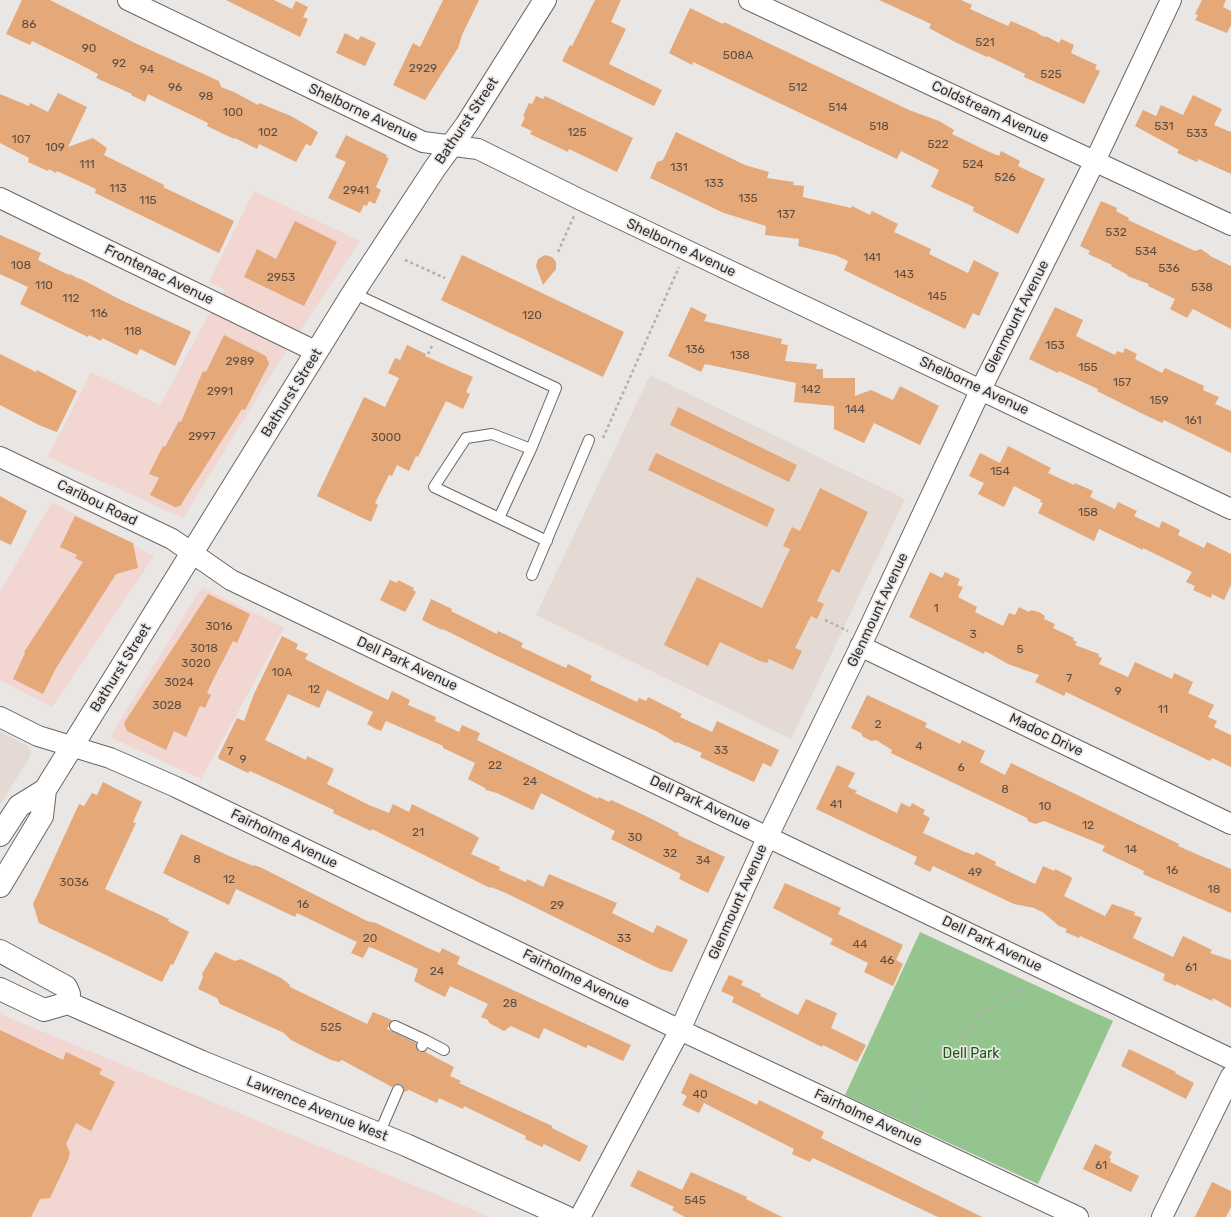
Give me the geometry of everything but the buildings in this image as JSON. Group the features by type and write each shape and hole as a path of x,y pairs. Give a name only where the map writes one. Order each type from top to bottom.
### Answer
{"main road":[{"name":"Bathurst Street","path":"0,836 19,806 44,790 353,293 467,124 545,0"},
{"name":"Bathurst Street","path":"0,886 42,816 44,790"},
{"path":"0,952 66,987 69,994 68,1004 44,1010 0,989"},
{"name":"Lawrence Avenue West","path":"68,1004 202,1062 379,1134 566,1217"}],"street":[{"name":"Shelborne Avenue","path":"128,0 423,142 478,149 581,200 1231,509"},
{"name":"Coldstream Avenue","path":"749,0 1231,225"},
{"name":"Glenmount Avenue","path":"580,1217 680,1030 768,836 862,642 981,389 1095,161 1172,0"},
{"name":"Frontenac Avenue","path":"0,198 317,352"},
{"name":"Caribou Road","path":"0,457 172,539 192,554"},
{"name":"Dell Park Avenue","path":"192,554 231,580 1231,1059"},
{"name":"Madoc Drive","path":"862,642 1231,824"},
{"name":"Fairholme Avenue","path":"0,717 38,736 72,745 110,758 176,787 680,1030 1078,1217"},
{"path":"1162,1217 1231,1076"}],"lane":[{"path":"353,293 556,388 531,449 499,518"},
{"path":"531,449 492,434 466,438 434,486 547,541"},
{"path":"532,575 589,440"},
{"path":"395,1026 423,1043 444,1050"},
{"path":"379,1134 398,1090"}],"path":[{"path":"558,252 581,200"},
{"path":"589,440 603,438 687,250"},
{"path":"405,260 445,278"},
{"path":"825,620 862,642"},
{"path":"963,1039 980,1013 1005,1000 1023,988"},
{"path":"908,1123 928,1082"}],"shaded area":[{"path":"254,191 360,241 283,356 183,518 48,457 91,372 160,405 208,316 225,290 209,282"},
{"path":"650,375 905,499 791,739 536,615"},
{"path":"52,502 154,556 52,707 0,680 0,592"},
{"path":"202,587 284,628 201,779 110,737"},
{"path":"0,732 28,746 31,755 0,805"},
{"path":"0,1014 490,1217 0,1217"}],"green space":[{"name":"Dell Park","path":"920,932 1113,1021 1038,1184 845,1095"}]}
